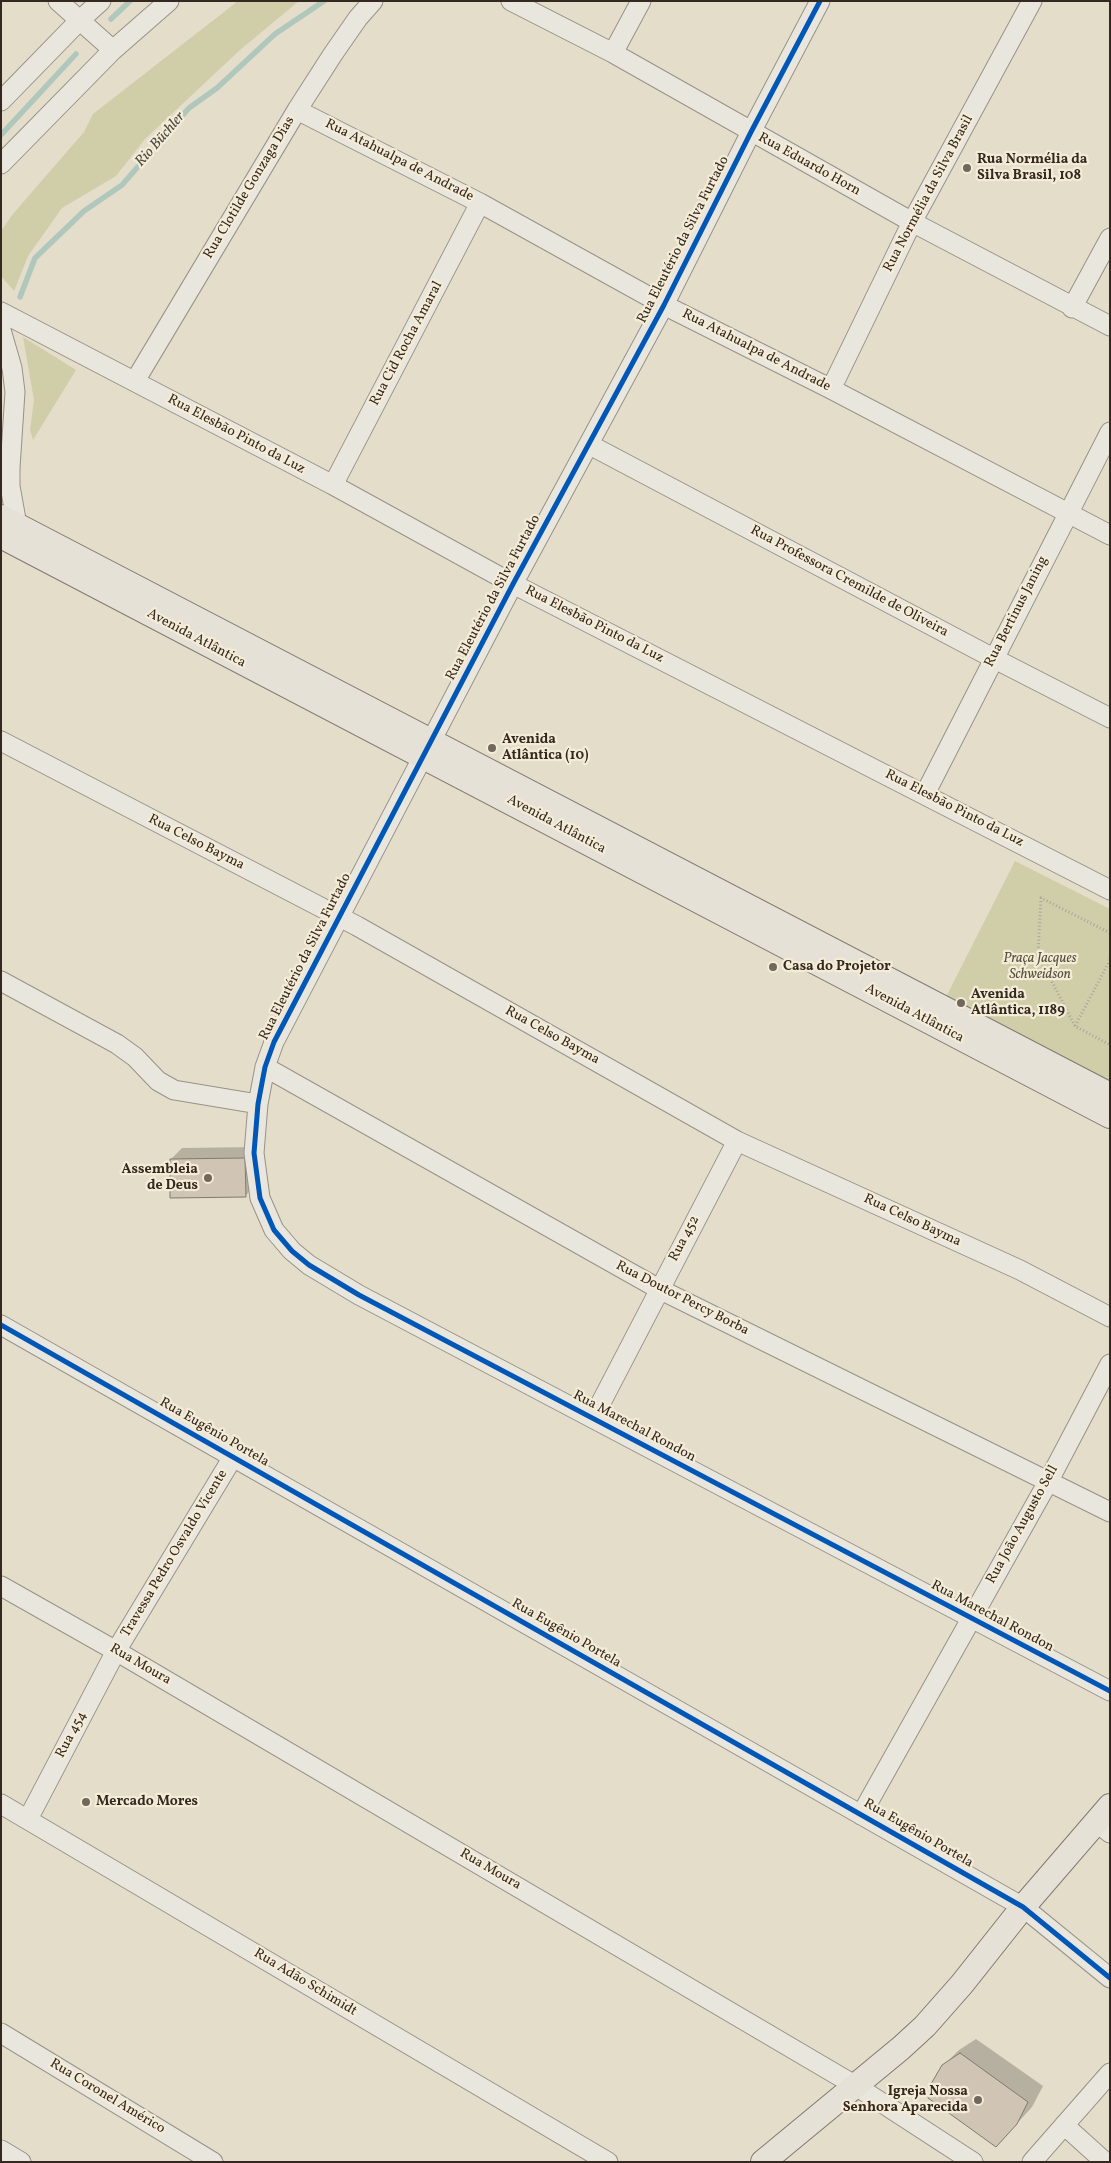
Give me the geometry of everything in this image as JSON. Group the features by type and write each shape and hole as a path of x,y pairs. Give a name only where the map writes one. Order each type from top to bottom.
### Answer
{"main road":[{"name":"Avenida Atlântica","path":"6,532 427,748 858,974 1110,1116"},
{"name":"Avenida Atlântica","path":"858,974 1110,1095"},
{"path":"763,2162 901,2048 931,2019 962,1984 1023,1907 1105,1820"}],"street":[{"path":"58,1 113,50"},
{"path":"1,101 101,1"},
{"path":"1,164 113,50 169,1"},
{"name":"Rua Clotilde Gonzaga Dias","path":"135,381 297,110 358,18 374,1"},
{"name":"Rua Eduardo Horn","path":"510,1 613,53 912,222 1072,308 1110,326"},
{"path":"613,53 640,1"},
{"name":"Rua Eleutério da Silva Furtado","path":"258,1104 265,1067 282,1024 513,584 590,445 664,305 751,132 820,1"},
{"name":"Rua Normélia da Silva Brasil","path":"831,389 912,222 1032,1"},
{"name":"Rua Atahualpa de Andrade","path":"297,110 480,203 664,305 831,389 1110,535"},
{"name":"Rua Cid Rocha Amaral","path":"333,485 480,203"},
{"path":"1072,308 1110,238"},
{"name":"Rua Elesbão Pinto da Luz","path":"1,312 333,485 513,584 1110,890"},
{"path":"1,330 12,368 15,392 6,532"},
{"name":"Rua Bertinus Janing","path":"925,794 1110,432"},
{"name":"Rua Professora Cremilde de Oliveira","path":"590,445 1110,718"},
{"name":"Rua Celso Bayma","path":"1,741 338,916 737,1141 1020,1270 1110,1317"},
{"path":"1,981 117,1044 134,1057 158,1081 174,1090 258,1104"},
{"name":"Rua Doutor Percy Borba","path":"265,1067 659,1289 1110,1512"},
{"name":"Rua Marechal Rondon","path":"258,1104 254,1153 260,1198 265,1215 274,1230 292,1251 309,1265 359,1295 1110,1691"},
{"name":"Rua 452","path":"593,1418 737,1141"},
{"name":"Rua Eugênio Portela","path":"1,1325 1023,1907 1110,1978"},
{"name":"Rua João Augusto Sell","path":"861,1815 1048,1482 1110,1364"},
{"name":"Travessa Pedro Osvaldo Vicente","path":"116,1651 234,1457"},
{"name":"Rua Moura","path":"1,1586 116,1651 856,2086 973,2162"},
{"name":"Rua 454","path":"28,1820 116,1651"},
{"name":"Rua Adão Schimidt","path":"1,1804 608,2162"},
{"name":"Rua Coronel Américo","path":"1,2033 212,2162"},
{"path":"1032,2162 1110,2073"},
{"path":"1064,2125 1105,2162"},
{"path":"1,2150 21,2162"}],"path":[{"path":"1110,934 1041,898 1038,955 1074,1026 1110,1045"},
{"path":"1074,1026 1110,960"}],"green space":[{"path":"238,1 299,1 240,50 145,139 116,176 62,208 28,256 14,291 1,276 1,231 12,215 84,132 93,114"},
{"path":"23,337 76,370 33,440 30,430 34,400"},
{"name":"Praça Jacques Schweidson","path":"1015,861 1110,909 1110,1083 945,999"}],"building":[{"name":"Assembleia de Deus","path":"245,1158 246,1197 170,1198 170,1159"},
{"name":"Igreja Nossa Senhora Aparecida","path":"960,2053 1028,2102 1017,2124 996,2147 928,2098 931,2084 942,2065"}],"waterway":[{"path":"111,19 130,1"},
{"name":"Rio Büchler","path":"20,297 35,258 84,211 122,185 189,108 217,88 275,34 324,1"},
{"path":"1,135 76,54"}],"cycle path":[{"path":"820,1 751,132 664,305 513,584 274,1042 265,1067 258,1104 254,1153 260,1198 274,1230 292,1251 309,1265 359,1295 1110,1691"},
{"path":"1,1325 1023,1907 1110,1978"}],"place":[{"name":"Rua Normélia da Silva Brasil, 108","path":"967,168"},
{"name":"Avenida Atlântica (10)","path":"492,748"},
{"name":"Casa do Projetor","path":"773,967"},
{"name":"Avenida Atlântica, 1189","path":"961,1003"},
{"name":"Assembleia de Deus","path":"208,1178"},
{"name":"Mercado Mores","path":"86,1802"},
{"name":"Igreja Nossa Senhora Aparecida","path":"978,2100"}]}
